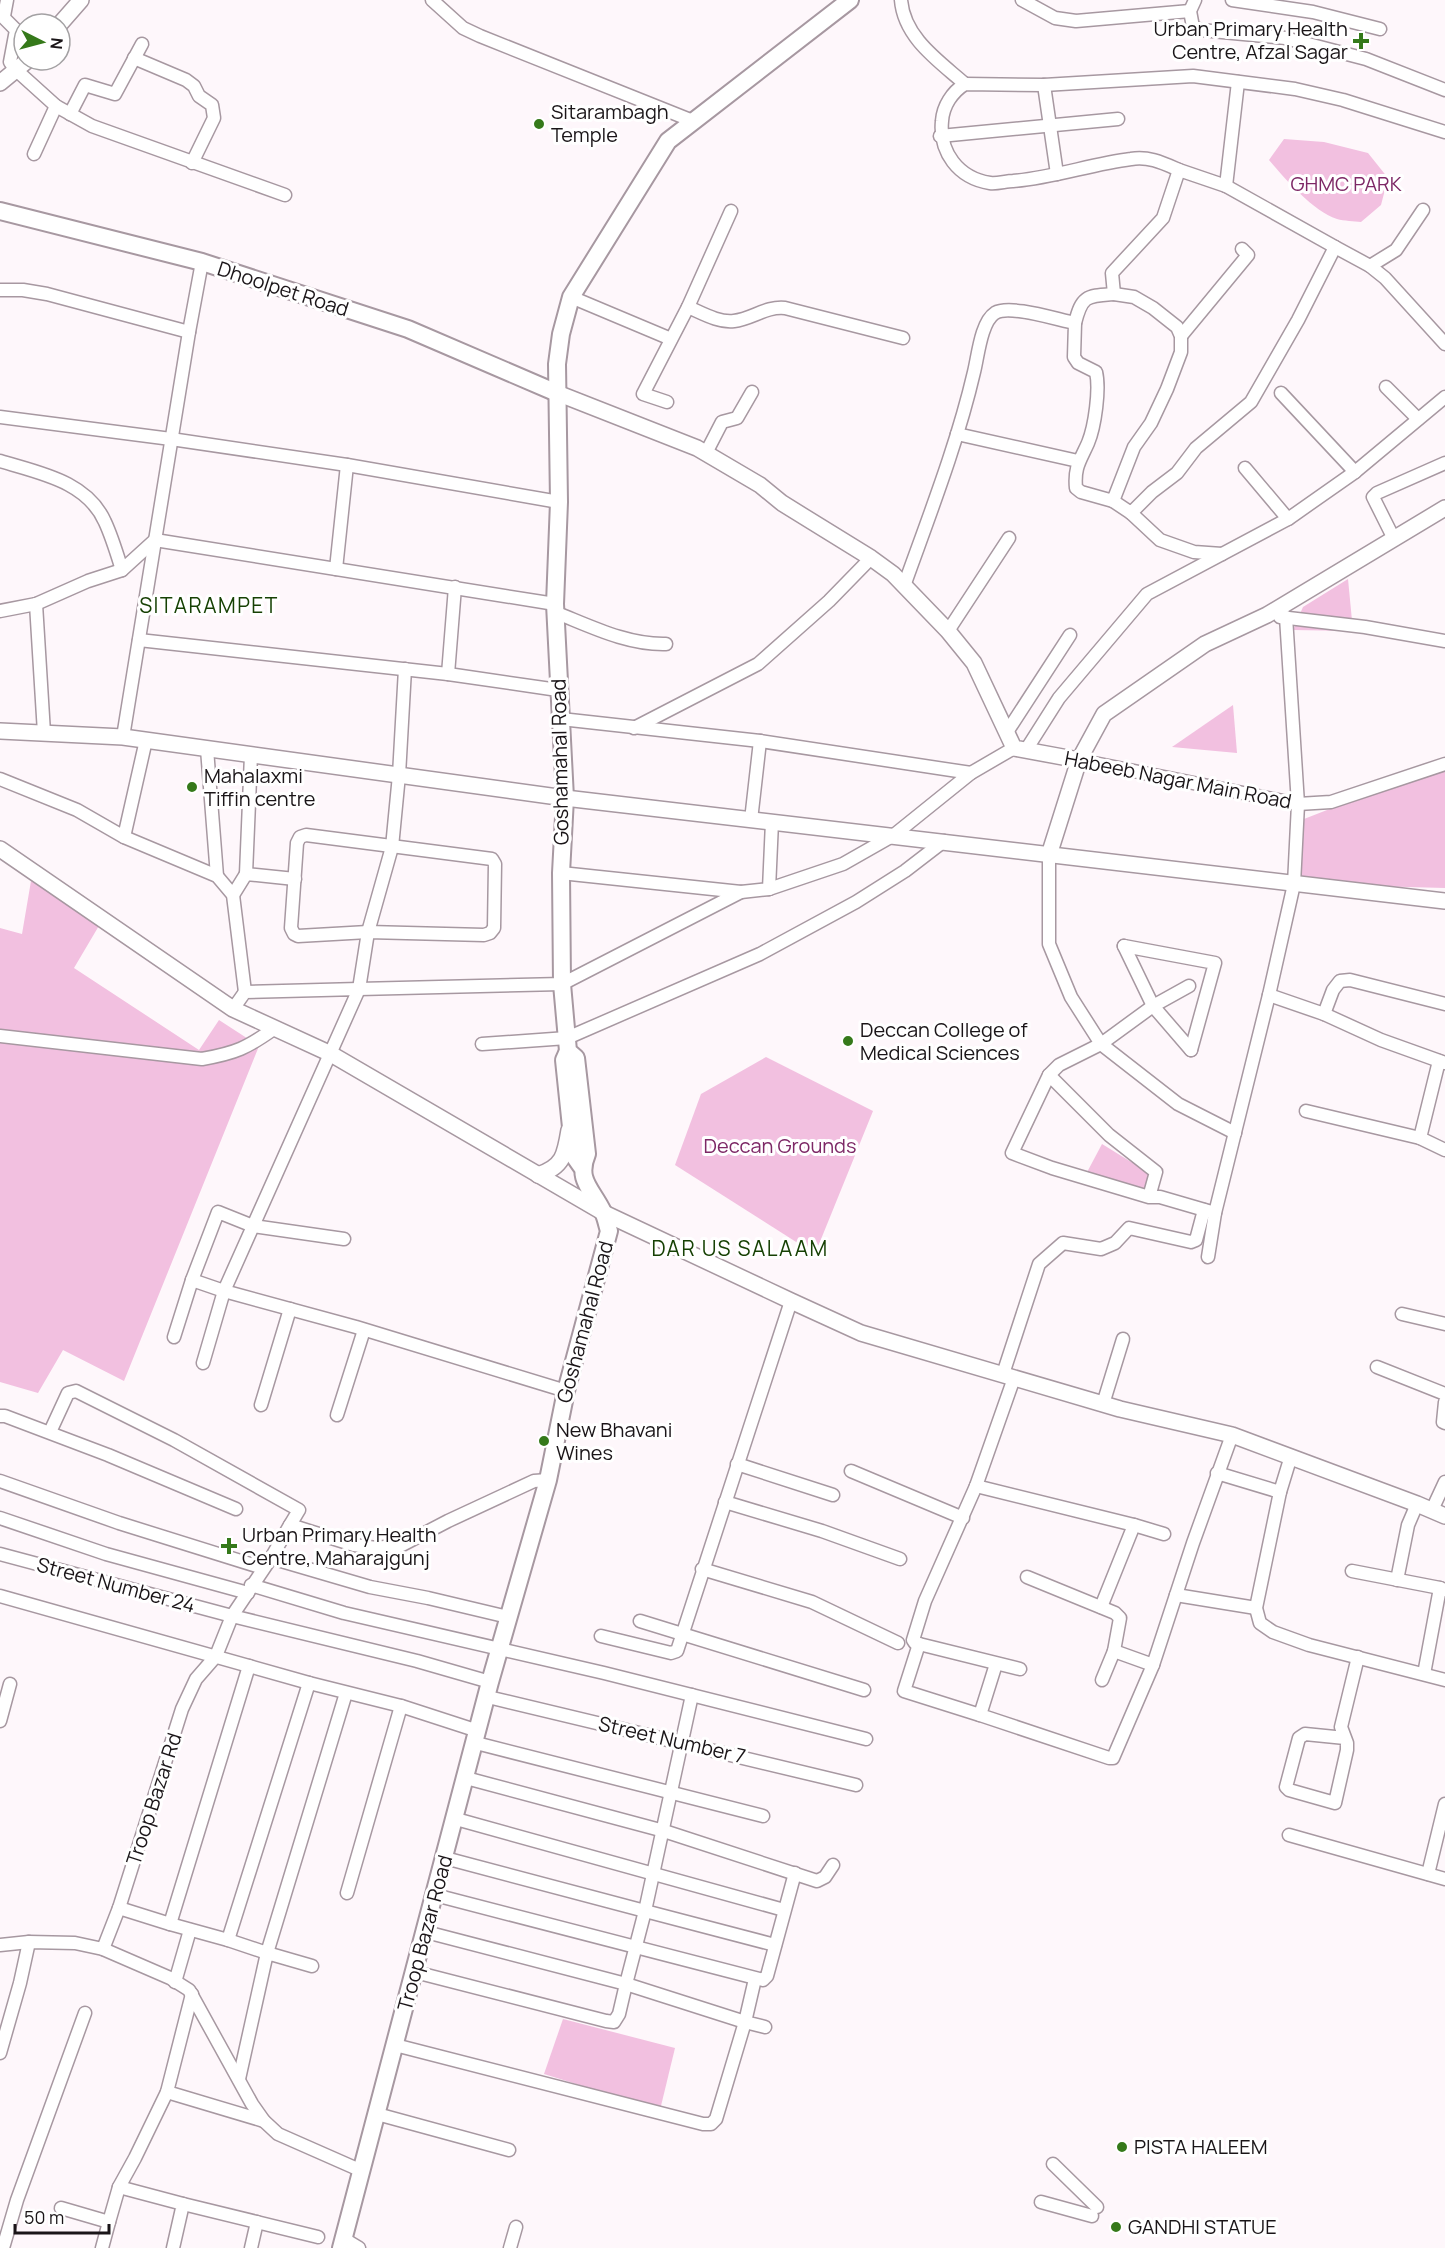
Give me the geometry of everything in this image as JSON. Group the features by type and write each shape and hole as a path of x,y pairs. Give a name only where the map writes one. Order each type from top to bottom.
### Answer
{"main road":[{"name":"Goshamahal Road","path":"508,1617 548,1480 566,1391 609,1231 604,1213 585,1183 581,1166 587,1154 576,1058 568,1045 562,984 561,873 565,798 558,690 556,609 559,502 557,364 561,334 572,297 668,141 850,0"},
{"name":"Dhoolpet Road","path":"0,211 202,262 408,329 557,393"},
{"path":"568,1045 564,1060 574,1156 581,1166"},
{"name":"Troop Bazar Road","path":"342,2244 508,1617"}],"street":[{"path":"2,15 7,0"},
{"path":"70,12 81,0"},
{"path":"432,0 464,28 480,36 693,122"},
{"path":"901,0 902,11 914,37 942,59 965,84"},
{"path":"1022,0 1055,18 1076,21 1193,5 1193,27 1200,30 1285,38 1366,59 1445,90"},
{"path":"1232,0 1313,12 1380,29"},
{"path":"70,114 85,85 112,95 115,94 142,44"},
{"path":"134,58 186,80 194,86 199,96 212,105 214,118 192,163"},
{"path":"0,83 12,72"},
{"path":"18,72 56,106 92,126 285,195"},
{"path":"1445,132 1343,100 1295,89 1192,76 1044,85 965,84 957,89 943,110 940,136 949,158 961,172 990,183 1057,174 1132,158 1155,159 1226,186 1370,266 1385,278 1445,344"},
{"path":"1226,186 1238,82"},
{"path":"1044,85 1057,174"},
{"path":"34,154 56,106"},
{"path":"940,136 1118,119"},
{"path":"1114,294 1112,273 1163,218 1179,170"},
{"path":"1370,266 1396,250 1423,210"},
{"path":"667,402 643,394 688,307 731,211"},
{"path":"1131,513 1152,492 1177,473 1196,448 1251,402 1298,320 1335,247"},
{"path":"1181,336 1248,255 1242,249"},
{"path":"123,737 202,262"},
{"path":"0,290 23,290 47,294 189,332"},
{"path":"1113,501 1134,447 1151,423 1181,352 1181,336 1177,327 1134,297 1114,294 1091,296 1083,300 1079,306 1074,357 1078,363 1096,372 1099,383 1088,442 1078,461 1076,488 1081,492 1113,501 1131,513 1160,540 1194,552 1223,554"},
{"path":"572,297 671,339"},
{"path":"688,307 720,320 732,322 776,307 785,308 903,338"},
{"path":"904,586 957,434 970,391 986,320 997,312 1010,310 1076,323"},
{"path":"1386,387 1418,419"},
{"path":"706,453 722,422 737,418 752,392"},
{"path":"557,393 706,453 760,485 782,503 893,574 948,631 974,663 1007,732 1020,749"},
{"path":"1281,393 1355,472"},
{"path":"561,873 741,892 769,889 843,864 894,835 971,772 1020,749 1059,698 1146,594 1288,519 1355,472 1445,397"},
{"path":"0,417 347,465 559,502"},
{"path":"957,434 1078,461"},
{"path":"0,461 68,483 90,499 105,520 122,570"},
{"path":"1394,539 1373,497 1377,493 1445,463"},
{"path":"336,568 347,465"},
{"path":"1245,468 1288,519"},
{"path":"1235,1132 1178,1104 1101,1044 1071,997 1049,944 1049,855 1079,760 1104,714 1205,644 1267,615 1445,508"},
{"path":"948,631 1009,538"},
{"path":"155,540 455,587 556,609 613,635 647,645 666,644"},
{"path":"0,611 36,604 87,581 122,570 155,540"},
{"path":"634,728 758,664 829,601 871,558"},
{"path":"448,674 455,587"},
{"path":"36,604 44,734"},
{"path":"1267,615 1365,627 1445,641"},
{"path":"1020,1669 919,1644 913,1640 925,1601 976,1486 1039,1264 1064,1243 1101,1249 1115,1243 1129,1228 1191,1242 1196,1240 1210,1211 1235,1132 1294,884 1298,804 1286,617"},
{"path":"1007,732 1070,635"},
{"path":"139,640 448,674 558,690"},
{"path":"203,1363 224,1292 360,989 368,932 392,847 405,669"},
{"path":"561,719 760,741 971,772"},
{"path":"0,730 123,737 565,798 1445,901"},
{"path":"124,837 146,740"},
{"path":"751,820 760,741"},
{"path":"207,749 217,876"},
{"name":"Habeeb Nagar Main Road","path":"1020,749 1298,804 1331,802 1445,764"},
{"path":"233,895 246,874 251,755"},
{"path":"0,779 77,810 124,837 217,876 233,895 245,993 233,1009"},
{"path":"769,889 772,822"},
{"path":"306,835 392,847 492,859 495,864 494,928 490,933 484,935 368,932 298,936 294,934 291,928 297,843 300,837 306,835"},
{"path":"482,1044 568,1045 820,923 904,871 944,841"},
{"path":"0,849 233,1009 331,1054 604,1213 861,1334 1103,1404 1232,1435 1439,1513 1445,1482"},
{"path":"246,874 295,879"},
{"path":"245,993 562,984 741,892"},
{"path":"1124,946 1215,963 1191,1050 1153,1006 1124,946"},
{"path":"1324,1014 1333,990 1340,981 1350,980 1445,1004"},
{"path":"1189,987 1153,1006 1101,1044 1059,1065 1050,1075 1012,1153 1052,1168 1149,1197 1160,1197 1210,1211"},
{"path":"1269,995 1324,1014 1381,1040 1442,1062 1420,1137"},
{"path":"0,1036 202,1059 231,1054 249,1047 275,1028"},
{"path":"1050,1075 1109,1135 1156,1172 1149,1197"},
{"path":"1306,1111 1420,1137 1445,1150"},
{"path":"538,1175 554,1170 559,1164 567,1140 570,1118"},
{"path":"1208,1257 1210,1211"},
{"path":"174,1337 192,1280 218,1212 252,1226 344,1239"},
{"path":"192,1280 224,1292 364,1330 566,1391"},
{"path":"601,1636 671,1653 677,1651 791,1301"},
{"path":"261,1405 290,1309"},
{"path":"1402,1314 1445,1324"},
{"path":"337,1415 364,1330"},
{"path":"1103,1404 1124,1339"},
{"path":"1377,1367 1445,1394"},
{"path":"50,1432 68,1393 76,1391 174,1440 299,1510 290,1525 354,1545 376,1548 402,1545 534,1481 548,1480"},
{"path":"1445,1402 1443,1422 1445,1423"},
{"path":"0,1416 50,1432 236,1509"},
{"path":"919,1644 904,1690 1113,1758 1153,1665 1217,1473 1232,1435"},
{"path":"1291,1456 1280,1492 1256,1608 1260,1623 1273,1632 1309,1645 1445,1680"},
{"path":"737,1464 832,1495"},
{"path":"851,1471 963,1518"},
{"path":"1217,1473 1280,1492"},
{"path":"0,1481 119,1523 263,1568"},
{"path":"976,1486 1164,1534"},
{"path":"725,1502 822,1531 900,1559"},
{"path":"1397,1580 1408,1525 1418,1504"},
{"path":"0,1518 106,1554 866,1739"},
{"name":"Troop Bazar Rd","path":"103,1949 119,1908 183,1709 196,1679 216,1656 232,1616 290,1525"},
{"path":"1101,1606 1134,1525"},
{"name":"Street Number 24","path":"0,1554 232,1616 417,1661 489,1690"},
{"path":"271,1558 370,1587 508,1617"},
{"path":"702,1569 812,1602 898,1643"},
{"path":"1352,1571 1442,1589 1424,1674"},
{"path":"1027,1577 1101,1606 1120,1618 1114,1651 1102,1680"},
{"path":"1176,1595 1256,1608"},
{"path":"0,1596 309,1683 401,1706 477,1737 671,1793 763,1816"},
{"path":"640,1621 864,1690"},
{"path":"1114,1651 1153,1665"},
{"path":"1345,1738 1305,1734 1299,1738 1286,1787 1289,1790 1335,1803 1346,1758 1347,1743 1341,1727 1358,1657"},
{"path":"980,1715 996,1664"},
{"path":"170,1924 249,1666"},
{"path":"228,1940 309,1683"},
{"path":"0,1721 10,1684"},
{"name":"Street Number 7","path":"489,1690 681,1742 856,1785"},
{"path":"239,2079 267,1953 346,1693"},
{"path":"415,1972 614,2022 619,2014 654,1874 692,1695"},
{"path":"347,1893 401,1706"},
{"path":"466,1778 664,1831 817,1881 825,1877 833,1865"},
{"path":"1428,1874 1445,1804"},
{"path":"456,1819 784,1910"},
{"path":"1288,1834 1445,1879"},
{"path":"446,1858 775,1945"},
{"path":"435,1895 755,1979 766,1979 795,1874"},
{"path":"119,1908 312,1966"},
{"path":"175,1982 190,1930"},
{"path":"426,1932 626,1984 765,2027"},
{"path":"0,2053 29,1942"},
{"path":"0,1945 29,1942 75,1943 103,1949 189,1990 252,2104 264,2121 278,2134 362,2171"},
{"path":"395,2045 703,2124 711,2124 716,2119 745,2022 755,1979"},
{"path":"102,2248 119,2187 167,2092 192,1994"},
{"path":"3,2248 17,2200 85,2013"},
{"path":"167,2092 264,2121"},
{"path":"377,2114 509,2150"},
{"path":"1041,2202 1095,2212 1053,2164"},
{"path":"119,2187 318,2236"},
{"path":"173,2248 183,2204"},
{"path":"61,2208 109,2222"},
{"path":"251,2248 257,2222"},
{"path":"510,2248 516,2227"},
{"path":"342,2244 359,2248"}],"green space":[{"name":"GHMC PARK","path":"1284,139 1324,142 1368,153 1388,178 1381,205 1361,222 1337,219 1318,209 1300,194 1269,160"},
{"path":"1348,579 1353,631 1293,630 1303,607"},
{"path":"1233,705 1237,753 1172,747"},
{"path":"1445,764 1445,888 1294,884 1304,819"},
{"path":"31,881 100,924 74,968 199,1050 219,1020 259,1046 124,1381 63,1350 38,1393 0,1382 0,928 22,934"},
{"name":"Deccan Grounds","path":"766,1057 873,1111 815,1254 675,1165 701,1094"},
{"path":"1102,1144 1149,1173 1145,1195 1085,1176"},
{"path":"563,2019 675,2048 660,2110 544,2074"}],"place":[{"name":"Urban Primary Health Centre, Afzal Sagar","path":"1361,41"},
{"name":"Sitarambagh Temple","path":"539,124"},
{"name":"Mahalaxmi Tiffin centre","path":"192,787"},
{"name":"Deccan College of Medical Sciences","path":"848,1041"},
{"name":"New Bhavani Wines","path":"544,1441"},
{"name":"Urban Primary Health Centre, Maharajgunj","path":"229,1546"},
{"name":"PISTA HALEEM","path":"1122,2147"},
{"name":"GANDHI STATUE","path":"1116,2227"}],"district":[{"name":"SITARAMPET","path":"209,606"},
{"name":"DAR US SALAAM","path":"740,1249"}]}
